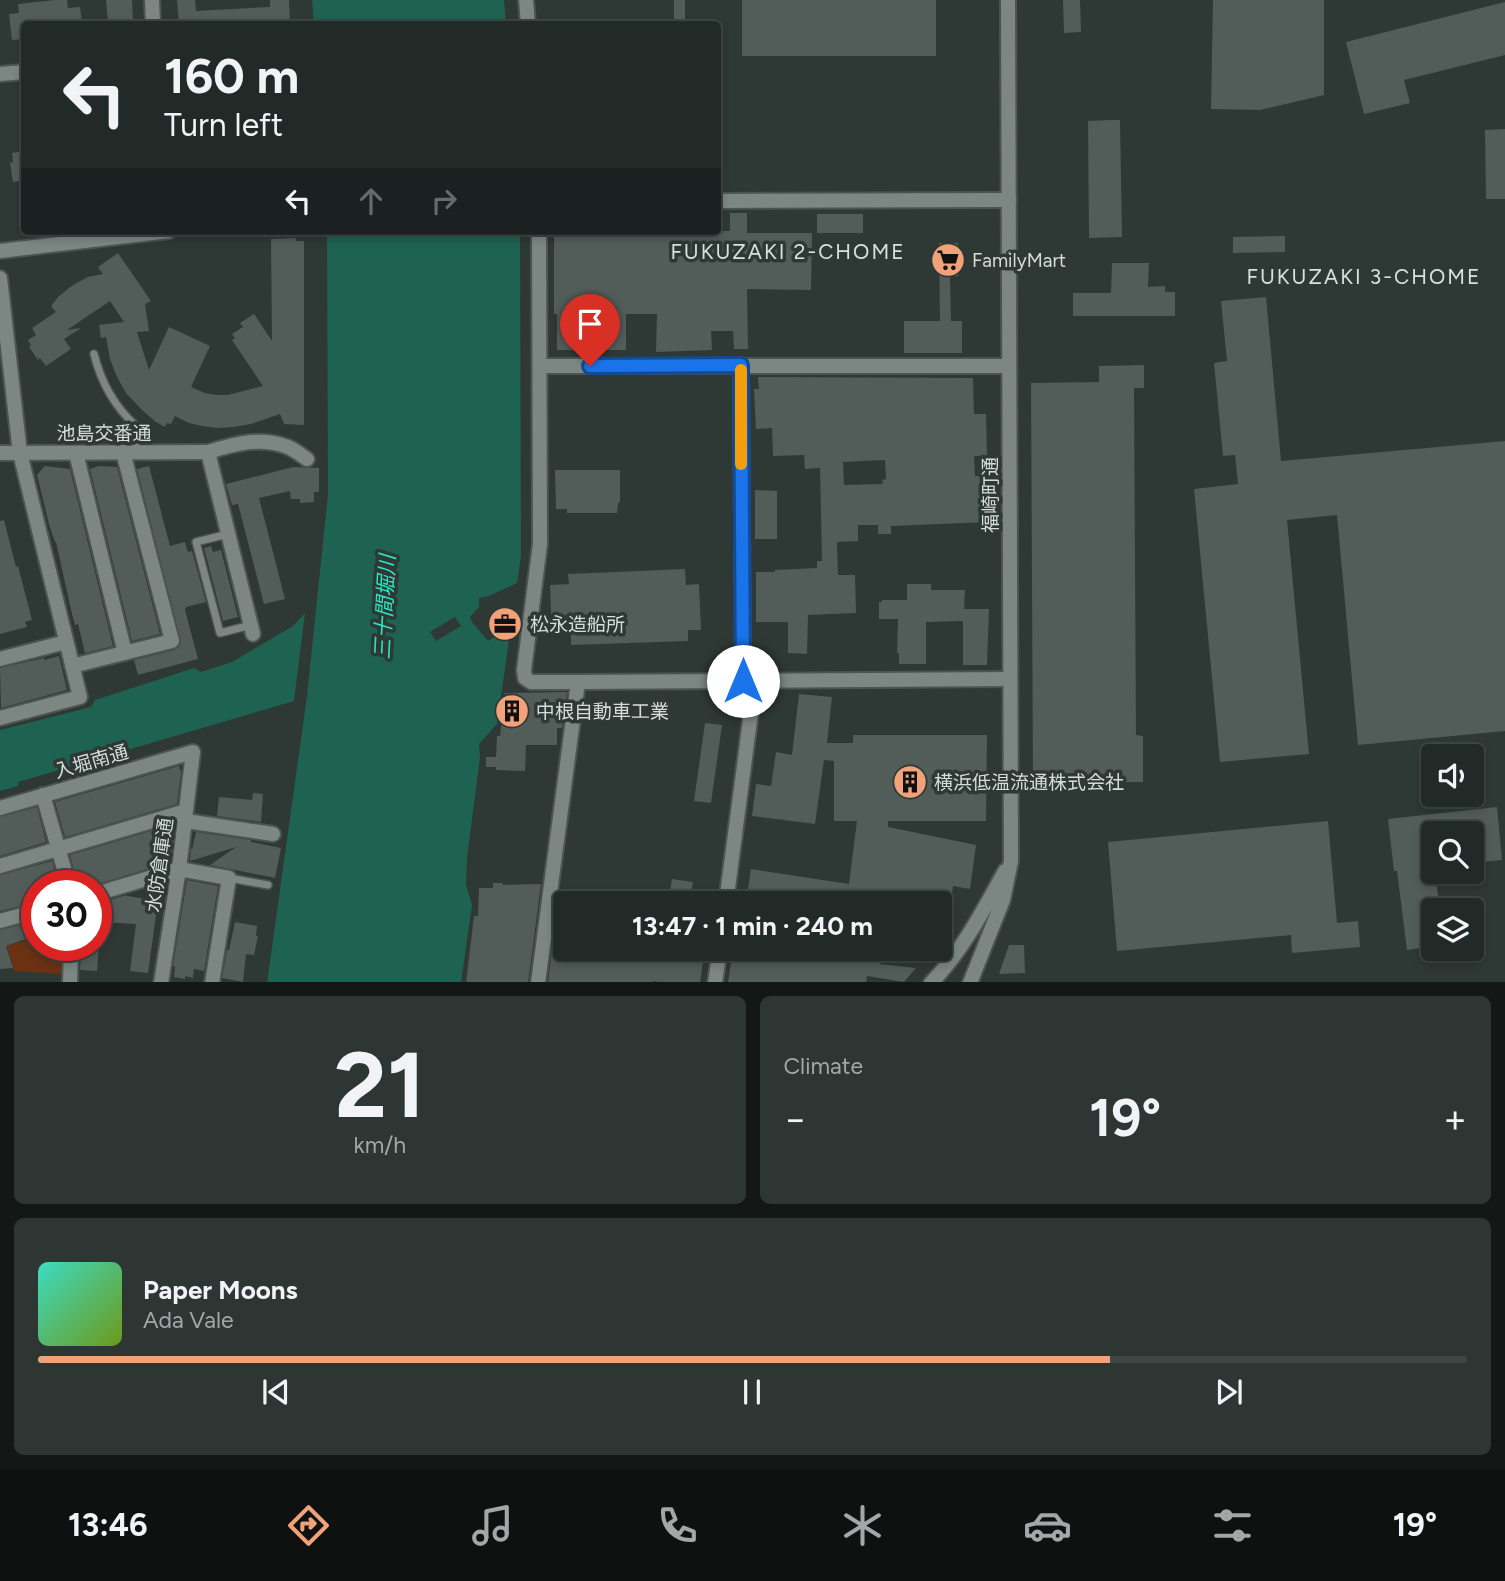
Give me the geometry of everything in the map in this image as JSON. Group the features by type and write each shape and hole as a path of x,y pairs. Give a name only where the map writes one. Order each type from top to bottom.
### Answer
{"street":[{"path":"152,0 153,21"},
{"path":"526,0 528,21"},
{"name":"福崎町通","path":"970,982 1003,900 1011,861 1008,0"},
{"path":"0,74 21,72"},
{"path":"721,201 1009,200"},
{"path":"0,251 134,235"},
{"path":"539,235 540,544 525,678 531,682 1009,679"},
{"path":"0,278 5,365 20,453 80,697 0,718"},
{"path":"727,891 749,681 741,365"},
{"path":"540,366 1009,366"},
{"name":"池島交番通","path":"0,453 208,452 242,442 268,442 288,447 307,459"},
{"path":"72,666 172,641 129,452"},
{"path":"208,452 252,630"},
{"path":"76,453 125,653"},
{"path":"0,659 66,642"},
{"path":"538,982 578,682"},
{"name":"入堀南通","path":"0,808 193,752"},
{"name":"水防倉庫通","path":"161,982 179,869 193,752"},
{"path":"43,795 64,870"},
{"path":"0,866 186,816 273,834"},
{"path":"932,982 962,947 1011,861"},
{"path":"112,889 179,869 229,878 212,982"},
{"path":"0,921 21,915"},
{"path":"70,982 71,961"},
{"path":"715,982 718,961"}],"lane":[{"path":"94,354 102,380 111,397 135,425 129,452"},
{"path":"228,534 196,542 220,633 252,630"},
{"path":"229,878 268,885"}],"shaded area":[{"path":"21,942 21,961 66,961 65,970 62,974 14,971 7,946"}],"water":[{"path":"312,0 504,0 506,21 314,21"},
{"name":"三十間堀川","path":"327,235 520,235 521,556 517,583 479,598 479,607 470,617 488,641 503,632 510,633 497,724 479,744 480,757 467,858 466,885 472,905 461,982 267,982 307,696 328,494"},
{"path":"305,613 294,701 18,782 18,786 0,791 0,730 91,707 95,700 194,668 201,672 232,662 293,626"}],"pier":[{"path":"455,617 461,626 436,641 430,632"}],"building":[{"path":"67,0 68,8 80,7 82,21 21,21 21,39 12,40 9,14 19,13 18,4"},
{"path":"106,0 132,0 133,21 108,21"},
{"path":"177,0 195,0 196,11 270,7 270,0 289,0 290,21 179,21"},
{"path":"674,0 685,0 685,21 674,21"},
{"path":"742,0 936,0 936,56 742,56"},
{"path":"1063,0 1080,0 1081,32 1064,33"},
{"path":"1213,0 1324,0 1324,95 1260,110 1211,109"},
{"path":"1505,2 1505,55 1404,80 1410,103 1364,114 1346,42"},
{"path":"1120,120 1122,237 1089,238 1088,121"},
{"path":"1505,129 1505,199 1486,199 1485,130"},
{"path":"21,152 21,181 13,182 10,163 13,162 12,153"},
{"path":"730,213 747,213 747,233 812,233 811,290 747,289 748,349 734,349 733,331 711,331 712,350 656,352 657,314 626,314 626,350 557,350 554,235 721,235 721,231 730,231"},
{"path":"817,214 863,214 863,233 817,233"},
{"path":"1285,236 1285,252 1233,253 1233,237"},
{"path":"296,238 296,241 304,241 304,425 284,424 280,414 234,427 202,426 175,416 171,424 167,423 165,427 156,422 126,393 110,359 106,337 101,338 99,325 124,322 110,301 67,330 81,328 64,339 71,349 46,366 29,347 31,345 28,340 36,335 32,328 56,312 51,306 59,296 88,277 103,274 98,267 118,253 151,301 145,304 149,331 137,332 149,370 169,327 210,346 191,387 205,393 228,395 263,386 232,340 235,338 232,334 243,327 240,323 254,314 272,341 271,239"},
{"path":"939,243 958,243 958,276 950,276 951,321 962,321 962,353 904,353 904,321 940,321"},
{"path":"1112,263 1149,263 1148,287 1165,286 1165,292 1175,292 1175,316 1073,316 1073,293 1111,293"},
{"path":"1266,297 1281,461 1505,441 1505,731 1358,745 1337,515 1287,520 1309,754 1220,762 1194,489 1238,484 1235,455 1223,456 1214,363 1227,361 1221,301"},
{"path":"1144,365 1144,388 1134,388 1136,735 1143,736 1143,782 1033,783 1031,383 1099,382 1099,366"},
{"path":"758,377 973,378 974,414 986,414 987,456 974,456 975,476 985,476 987,522 891,526 891,534 878,534 878,525 858,525 858,541 837,542 838,575 855,575 856,613 808,615 807,654 788,653 788,622 756,622 756,572 817,568 817,561 822,561 820,468 805,469 804,455 773,456 772,428 756,429 754,389 759,389","holes":["885,460 886,479 882,480 883,484 844,485 843,462"]},
{"path":"45,466 70,469 113,646 85,653 78,624 75,625 72,614 37,475"},
{"path":"99,466 117,467 160,634 132,641 90,469"},
{"path":"149,466 170,546 185,542 188,552 192,551 206,602 186,607 185,610 198,659 138,675 134,660 174,650 181,643 137,469"},
{"path":"293,467 319,468 319,492 314,492 314,502 300,503 300,499 291,499 290,491 259,498 285,599 264,604 238,504 232,505 226,484"},
{"path":"555,470 620,470 620,502 617,513 567,513 567,509 556,509"},
{"path":"755,490 777,491 777,539 755,539"},
{"path":"4,520 32,620 25,622 27,627 0,634 0,521"},
{"path":"211,546 213,552 221,550 238,617 223,621 204,548"},
{"path":"685,569 686,585 699,584 701,630 688,630 688,641 571,645 571,633 552,634 550,585 569,584 568,574"},
{"path":"907,584 931,584 931,590 965,590 964,609 989,609 987,665 963,665 963,621 926,622 926,664 899,664 898,619 879,619 879,602 907,600"},
{"path":"504,619 511,619 509,632 488,629"},
{"path":"59,656 67,690 1,708 0,668"},
{"path":"567,692 562,728 557,728 557,745 526,745 525,771 486,767 486,757 496,757 505,693"},
{"path":"799,694 832,697 827,743 853,743 853,735 987,735 986,821 888,821 888,827 976,845 970,889 953,886 952,894 952,891 748,891 751,869 849,884 857,821 834,821 834,761 824,760 815,824 752,816 756,784 771,786 776,752 792,755"},
{"path":"705,723 722,725 711,803 694,801"},
{"path":"179,766 181,772 177,804 65,837 55,802"},
{"path":"253,793 263,794 261,822 217,816 219,797 252,800"},
{"path":"37,807 46,842 0,856 0,817"},
{"path":"1497,807 1502,860 1484,862 1484,821 1421,821 1421,884 1437,884 1438,898 1421,898 1421,948 1407,950 1388,819"},
{"path":"1328,821 1337,923 1358,921 1360,947 1292,953 1291,935 1117,951 1108,842"},
{"path":"175,824 170,862 112,880 112,870 74,870 70,855"},
{"path":"196,832 251,840 281,848 275,878 210,865 236,847 190,861"},
{"path":"52,861 55,870 21,870 21,906 0,911 0,875"},
{"path":"672,879 693,882 691,891 670,891"},
{"path":"187,880 218,886 204,971 194,969 193,978 185,976 185,979 174,977 173,966"},
{"path":"493,883 541,884 528,982 466,982 474,916 478,916 479,888 493,888"},
{"path":"127,895 158,901 148,973 130,971 136,924 112,923 112,899"},
{"path":"235,922 257,926 254,955 246,954 243,982 222,978"},
{"path":"21,925 21,941 6,946 13,968 0,969 0,930"},
{"path":"553,943 553,961 703,961 700,982 548,982"},
{"path":"1009,945 1024,945 1025,973 999,974"},
{"path":"80,961 98,961 97,971 80,970"},
{"path":"731,961 880,961 880,964 916,968 904,982 867,976 866,982 728,982"}],"slow traffic":[{"path":"741,370 741,464"}],"place":[{"name":"FamilyMart","path":"948,260"},
{"name":"松永造船所","path":"505,624"},
{"name":"中根自動車工業","path":"512,711"},
{"name":"横浜低温流通株式会社","path":"910,782"}],"district":[{"name":"FUKUZAKI 2-CHOME","path":"788,252"},
{"name":"FUKUZAKI 3-CHOME","path":"1364,277"}],"route":[{"path":"590,366 741,365 743,681"}]}
